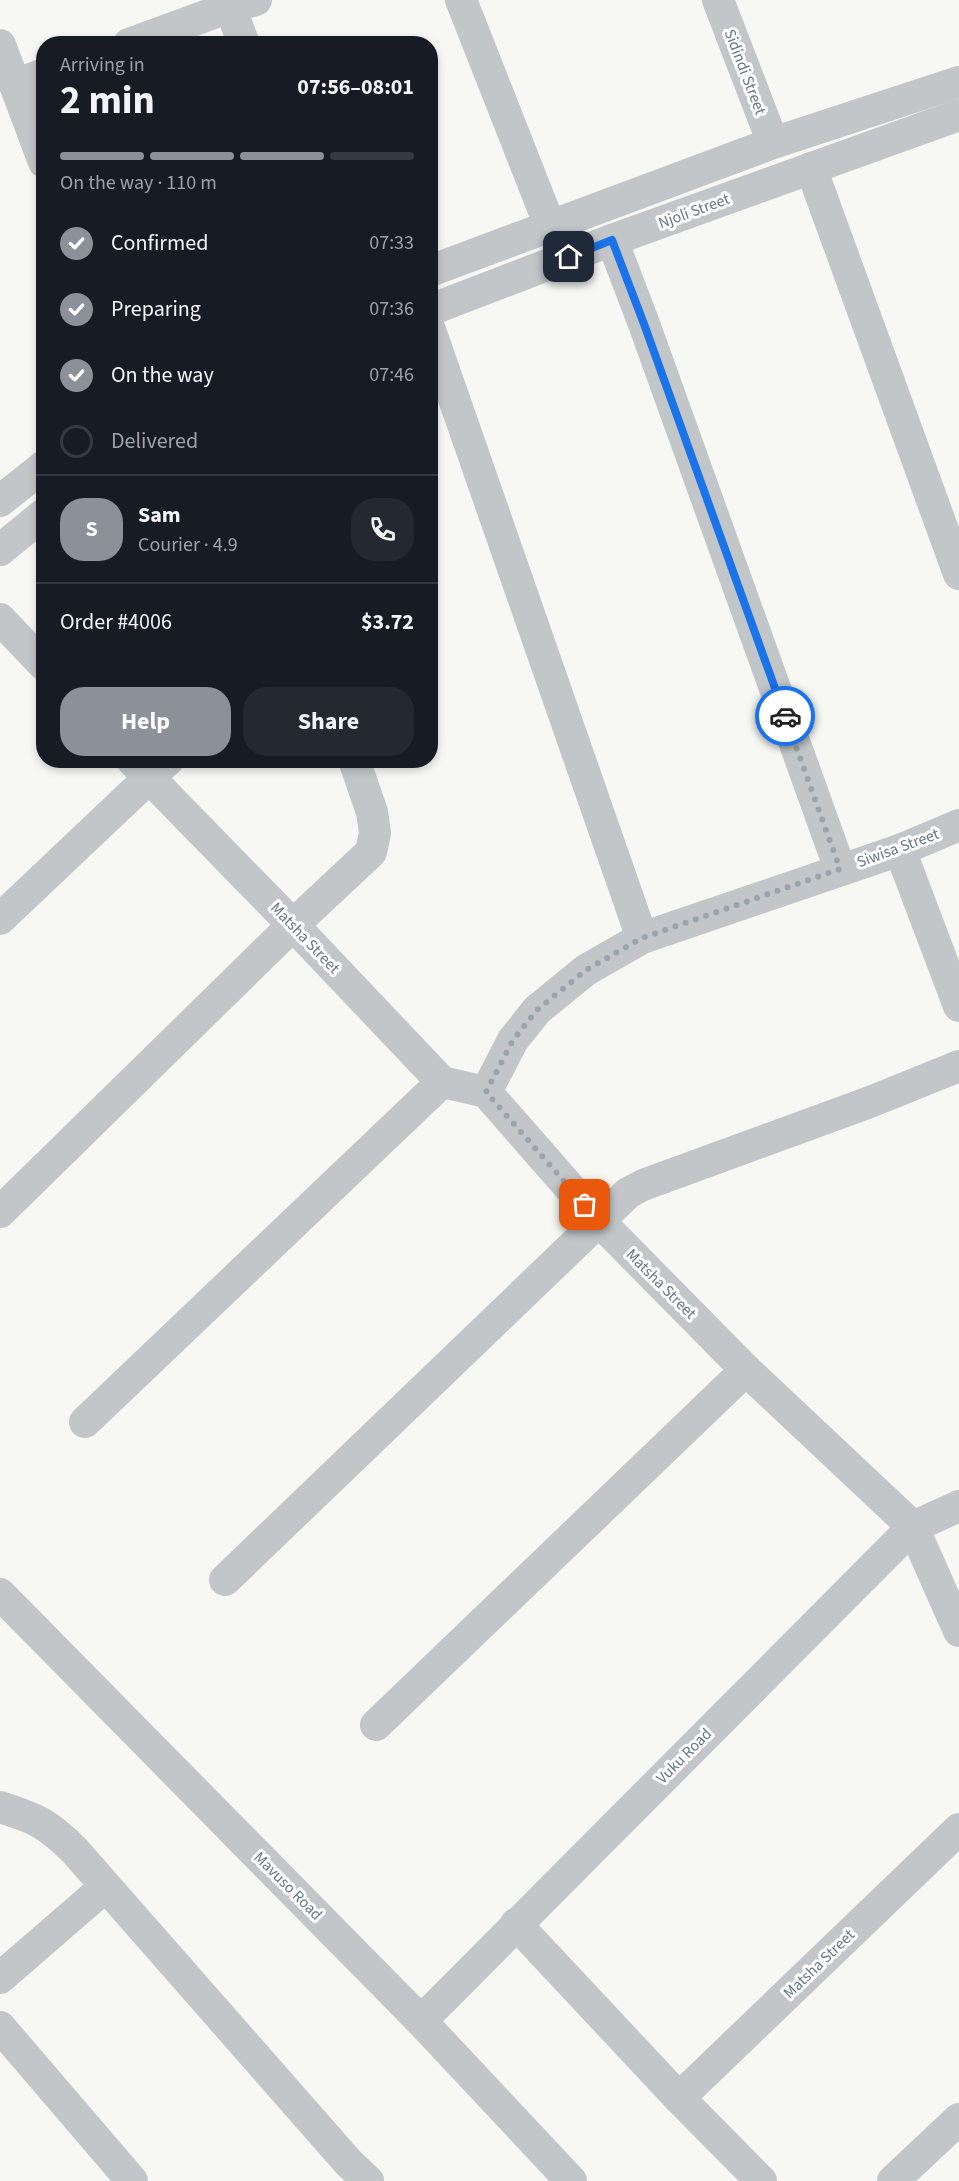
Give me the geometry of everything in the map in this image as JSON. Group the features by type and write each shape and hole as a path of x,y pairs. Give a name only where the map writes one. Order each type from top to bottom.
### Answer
{"street":[{"path":"461,0 550,226"},
{"name":"Sidindi Street","path":"718,0 772,143"},
{"path":"152,36 243,4 244,36"},
{"path":"0,45 29,80 36,118"},
{"path":"438,268 772,143 959,81"},
{"name":"Njoli Street","path":"438,307 612,240 959,115"},
{"path":"812,168 959,574"},
{"path":"612,240 840,869"},
{"path":"438,353 642,938"},
{"path":"0,501 36,472"},
{"path":"0,549 36,520"},
{"path":"0,619 36,657"},
{"path":"0,919 148,768"},
{"name":"Matsha Street","path":"150,768 293,925 442,1082"},
{"path":"0,1212 293,925 371,852 375,833 372,812 357,768"},
{"name":"Siwisa Street","path":"486,1092 513,1040 537,1010 586,970 642,938 900,850 959,825"},
{"path":"900,850 959,1006"},
{"path":"225,1580 627,1193 643,1185 870,1102 959,1066"},
{"path":"85,1422 442,1082 486,1092"},
{"name":"Matsha Street","path":"486,1092 599,1221 746,1370 913,1527 959,1631"},
{"path":"376,1725 746,1370"},
{"name":"Vuku Road","path":"421,2021 913,1527 959,1506"},
{"name":"Mavuso Road","path":"0,1594 421,2021 571,2181"},
{"path":"0,1808 33,1817 54,1830 75,1851 348,2162 368,2181"},
{"name":"Matsha Street","path":"679,2098 959,1829"},
{"path":"0,1978 105,1887"},
{"path":"516,1924 679,2098 761,2181"},
{"path":"0,2027 132,2181"},
{"path":"892,2181 959,2119"}],"way so far":[{"path":"585,1205 486,1092 513,1040 537,1010 586,970 642,938 840,869 785,716"}],"route":[{"path":"569,257 612,240 785,716"}]}
